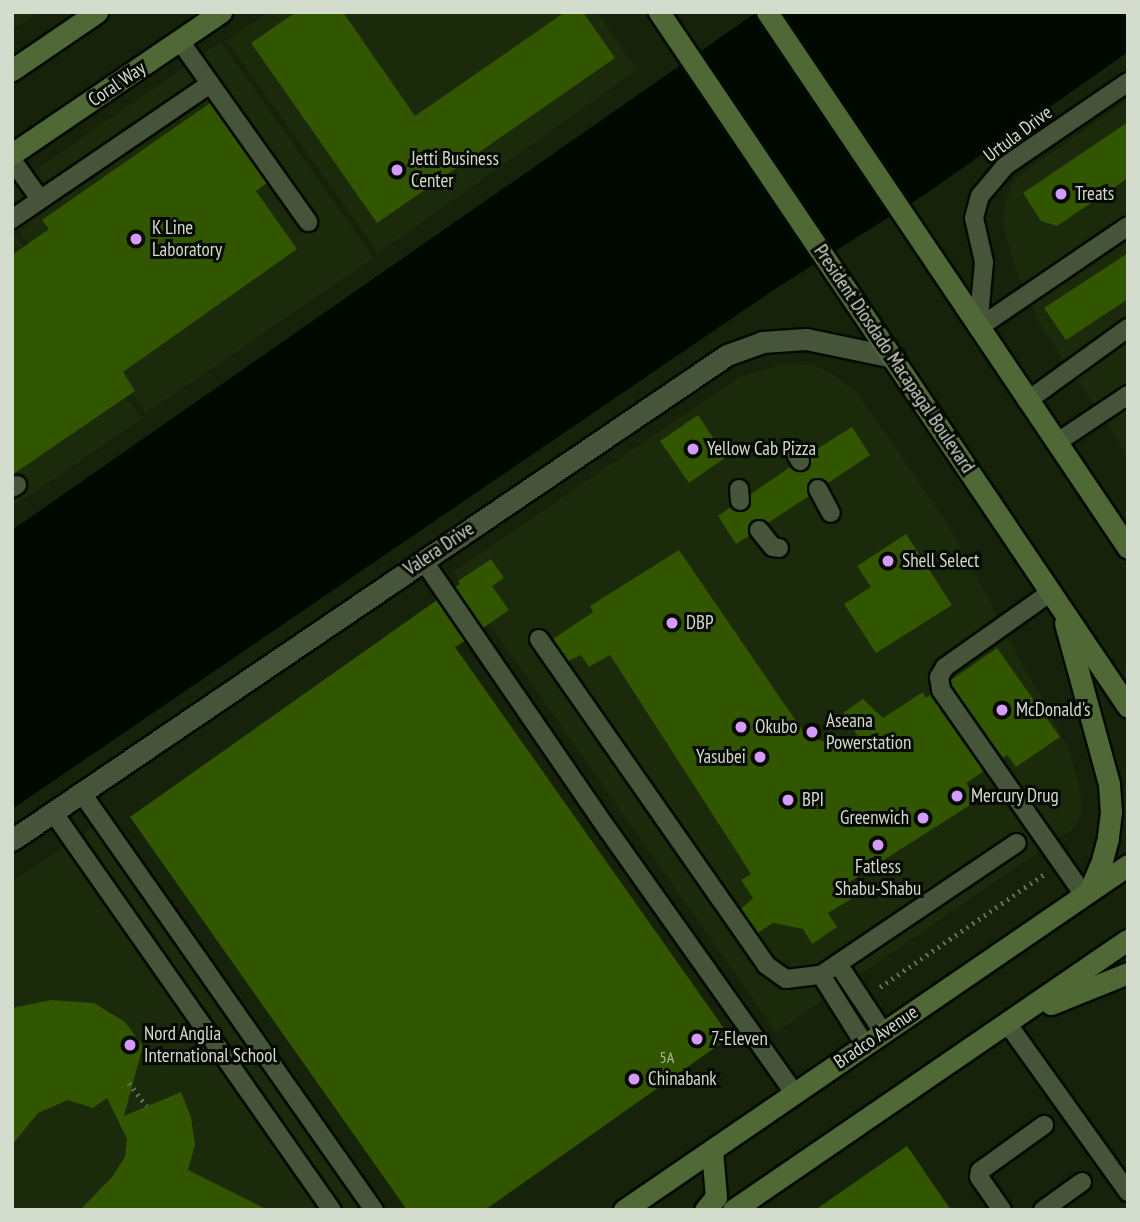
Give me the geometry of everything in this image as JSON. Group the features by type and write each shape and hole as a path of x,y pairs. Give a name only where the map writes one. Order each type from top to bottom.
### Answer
{"main road":[{"path":"12,70 97,12"},
{"name":"Coral Way","path":"12,154 221,12"},
{"name":"President Diosdado Macapagal Boulevard","path":"659,12 1128,706"},
{"path":"767,12 901,216 1128,548"},
{"path":"1055,599 1109,784 1111,812 1108,838 1102,861 1086,893"},
{"name":"Bradco Avenue","path":"624,1210 1128,865"},
{"path":"733,1210 1128,940"},
{"path":"1009,1022 1128,973"},
{"path":"705,1210 716,1197 712,1150"}],"street":[{"name":"Valera Drive","path":"12,839 699,372 744,347 786,339 806,339 892,357"}],"lane":[{"path":"180,41 308,222"},
{"name":"Urtula Drive","path":"978,328 984,262 974,218 980,196 1005,166 1128,82"},
{"path":"12,219 210,84"},
{"path":"12,160 40,200"},
{"path":"978,328 1128,226"},
{"path":"1027,401 1128,328"},
{"path":"1056,443 1128,395"},
{"path":"818,489 831,513"},
{"path":"759,530 773,547 779,548"},
{"path":"424,560 608,830 794,1093"},
{"path":"1055,599 945,667 939,677 941,690 1061,862 1086,893"},
{"path":"538,639 766,965 786,979 821,975 1017,843"},
{"path":"81,792 374,1210"},
{"path":"53,811 332,1210"},
{"path":"838,964 883,1032"},
{"path":"821,975 865,1045"},
{"path":"1009,1022 1128,1192"},
{"path":"1002,1210 979,1177 980,1171 1044,1125"},
{"path":"1043,1210 1082,1182"}],"path":[{"path":"862,1000 1061,862"},
{"path":"129,1083 148,1106"}],"shaded area":[{"path":"12,12 39,12 12,30"},
{"path":"268,12 597,12 637,70 378,253 227,41"},
{"path":"757,12 1128,12 1128,52 924,195 778,287 12,809 12,530"},
{"path":"221,42 374,258 146,413 12,221 12,186"},
{"path":"1128,100 1128,456 1040,324 1015,268 1003,226 1004,206 1014,179"},
{"path":"12,229 142,419 12,507"},
{"name":"Aseana Powerstation","path":"784,364 813,365 831,373 857,392 948,524 1071,755 1082,800 1081,815 1074,828 776,1032 453,572 741,376"},
{"name":"Nord Anglia International School","path":"96,825 360,1210 12,1210 12,881"}],"building":[{"name":"Jetti Business Center","path":"296,12 343,12 415,116 565,12 583,12 615,58 377,223 251,43"},
{"path":"210,103 267,183 256,191 297,249 123,372 135,391 12,475 12,255 49,229 42,220"},
{"path":"1128,122 1128,178 1057,226 1041,221 1023,193"},
{"path":"1128,253 1128,299 1066,340 1044,308"},
{"name":"Yellow Cab Pizza","path":"698,415 726,457 689,483 660,441"},
{"path":"852,427 870,455 828,483 819,478 812,479 807,488 809,496 768,523 762,519 752,521 748,527 749,536 736,544 718,516 731,507 736,511 746,511 751,505 751,494 790,467 799,472 806,470 811,462 809,454"},
{"path":"906,534 952,605 876,653 844,604 871,587 857,566"},
{"path":"679,550 807,737 868,752 843,713 863,699 883,718 923,692 926,698 931,694 984,771 966,783 978,800 843,886 851,899 828,913 837,927 812,944 803,929 773,923 758,933 741,909 753,898 741,880 751,874 610,655 589,667 581,655 568,661 553,639 593,612 590,606"},
{"path":"491,559 504,578 492,586 509,610 483,628 455,587 460,584 458,581"},
{"path":"437,600 465,641 455,647 730,1037 485,1210 407,1210 130,817"},
{"name":"McDonald's","path":"997,648 1060,737 1016,767 1007,755 1003,758 952,686 951,680"},
{"path":"51,1000 94,1003 125,1022 143,1046 124,1116 181,1092 191,1117 195,1145 188,1170 268,1210 80,1210 112,1177 125,1157 127,1139 107,1098 93,1108 68,1100 38,1113 12,1145 12,1008"},
{"path":"907,1146 951,1210 815,1210"}],"place":[{"name":"Jetti Business Center","path":"397,170"},
{"name":"Treats","path":"1061,194"},
{"name":"K Line Laboratory","path":"136,239"},
{"name":"Yellow Cab Pizza","path":"693,449"},
{"name":"Shell Select","path":"888,561"},
{"name":"DBP","path":"672,623"},
{"name":"McDonald's","path":"1002,710"},
{"name":"Okubo","path":"741,727"},
{"name":"Aseana Powerstation","path":"812,732"},
{"name":"Yasubei","path":"760,757"},
{"name":"Mercury Drug","path":"957,796"},
{"name":"BPI","path":"788,800"},
{"name":"Greenwich","path":"923,818"},
{"name":"Fatless Shabu-Shabu","path":"878,845"},
{"name":"7-Eleven","path":"697,1039"},
{"name":"Nord Anglia International School","path":"130,1045"},
{"name":"Chinabank","path":"634,1079"}]}
